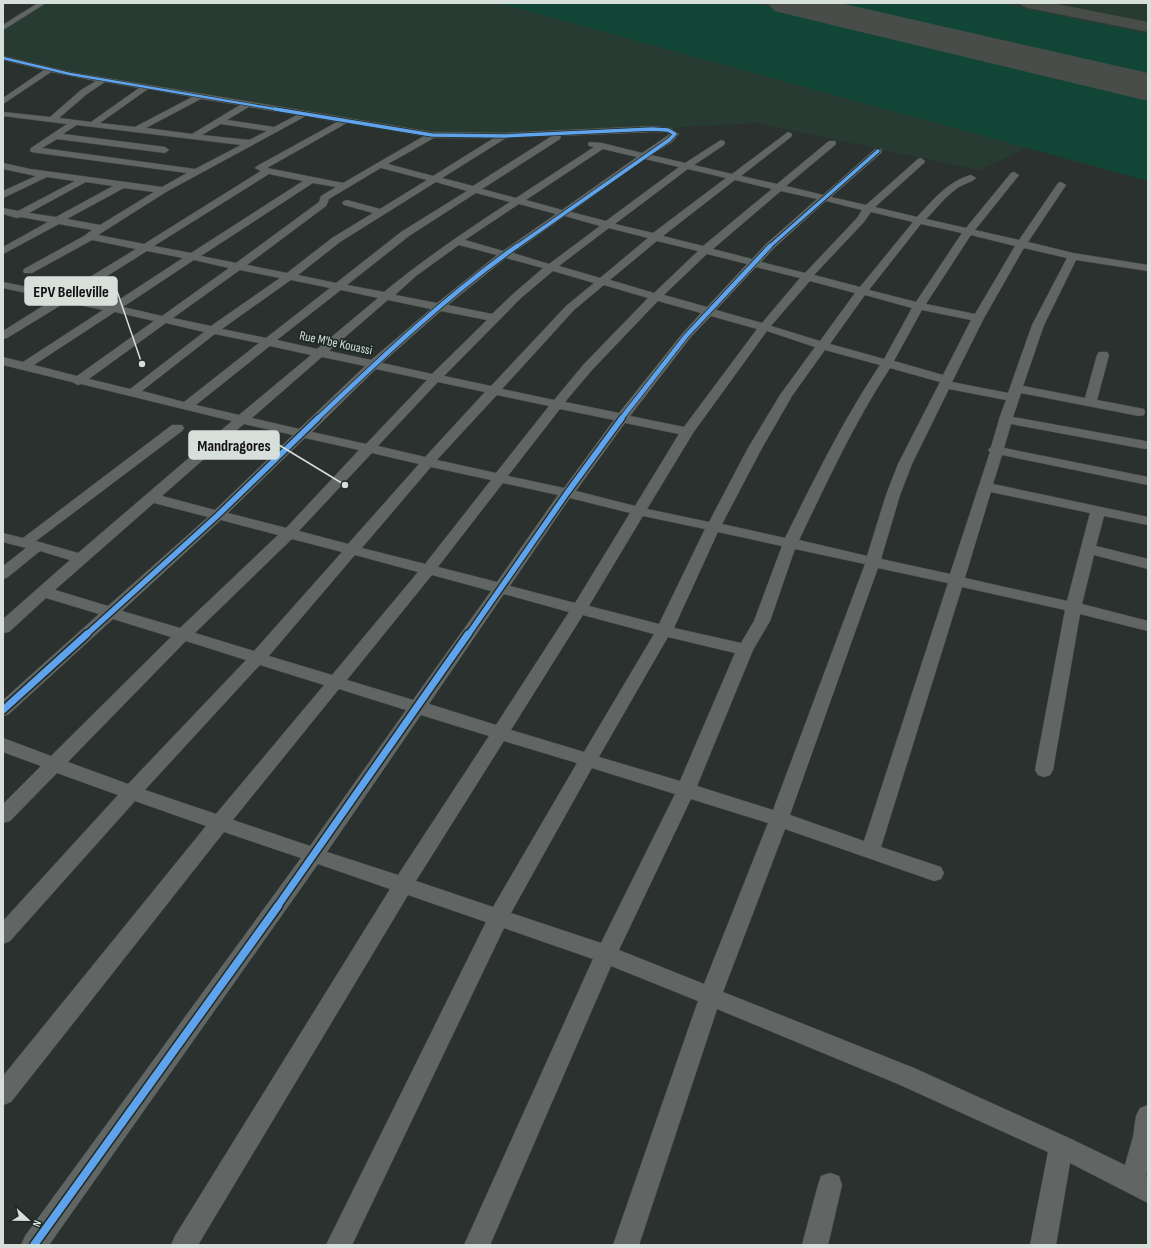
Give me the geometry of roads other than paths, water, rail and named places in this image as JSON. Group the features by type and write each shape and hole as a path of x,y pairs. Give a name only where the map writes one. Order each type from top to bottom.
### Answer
{"street":[{"path":"3,28 43,3"},
{"path":"3,58 103,80 432,134 504,136 652,129 668,130 675,134 669,140 563,212 472,278 374,364 217,516 3,710"},
{"path":"3,102 50,69"},
{"path":"53,119 84,92 103,80"},
{"path":"94,123 146,87"},
{"path":"138,129 200,96"},
{"path":"139,164 248,104"},
{"path":"3,114 94,123 250,143"},
{"path":"90,237 89,234 163,190 274,129 306,114"},
{"path":"344,186 268,171 260,168 346,120"},
{"path":"219,121 274,129"},
{"path":"76,122 34,150 197,172"},
{"path":"78,381 322,204 324,202 324,198 432,134"},
{"path":"545,135 602,146 1073,256 1148,268"},
{"path":"3,935 131,792 258,657 428,462 570,308 655,237 788,135"},
{"path":"56,136 171,146"},
{"path":"132,393 213,330 290,276 336,240 504,136"},
{"path":"187,406 266,342 405,234 557,137"},
{"path":"3,816 183,635 288,534 435,378 531,282 686,166 721,143"},
{"path":"3,1094 220,822 428,570 557,404 611,341 705,250 832,143"},
{"path":"3,628 81,558 153,498 412,274 457,242 602,146"},
{"path":"34,1245 315,854 567,493 622,418 686,336 770,246 878,151"},
{"path":"184,1245 403,885 579,609 687,432 764,327 808,276 861,220 868,208 921,161"},
{"path":"380,165 863,290 919,306 978,318"},
{"path":"6,168 163,190"},
{"path":"3,336 147,248 268,171"},
{"path":"3,195 47,174"},
{"path":"477,1245 606,954 686,790 745,650 762,621 790,543 839,443 862,401 887,363 919,306 969,231 1014,175"},
{"path":"339,1245 498,918 588,760 664,631 713,528 786,395 863,290 919,220 950,188 971,178"},
{"path":"3,222 86,179"},
{"path":"25,366 312,179"},
{"path":"3,251 124,184"},
{"path":"626,1245 710,997 779,819 873,562 893,495 905,464 978,318 1022,243 1061,185"},
{"path":"347,203 381,212"},
{"path":"3,211 99,228"},
{"path":"28,271 90,237 494,318"},
{"path":"457,242 764,327 946,382 1014,393 1090,402 1139,412"},
{"path":"870,851 956,581 1005,419 1038,325 1073,256"},
{"name":"Rue M'be Kouassi","path":"3,285 687,432"},
{"path":"1090,402 1104,355"},
{"path":"3,361 78,381 242,420 567,493 713,528 790,543 1073,607 1148,626"},
{"path":"1005,419 1145,445"},
{"path":"3,574 31,544 177,428"},
{"path":"995,450 1148,481"},
{"path":"985,487 1148,521"},
{"path":"153,498 500,589 745,650"},
{"path":"1044,770 1073,607 1098,511"},
{"path":"3,537 81,558"},
{"path":"1088,549 1148,564"},
{"path":"44,592 779,819 934,873"},
{"path":"3,745 131,792 606,954 906,1076 1061,1146 1122,1176 1140,1187 1148,1116"},
{"path":"1043,1245 1061,1146"},
{"path":"815,1245 830,1185"}],"place":[{"name":"EPV Belleville","path":"142,364"},
{"name":"Mandragores","path":"345,485"}]}
